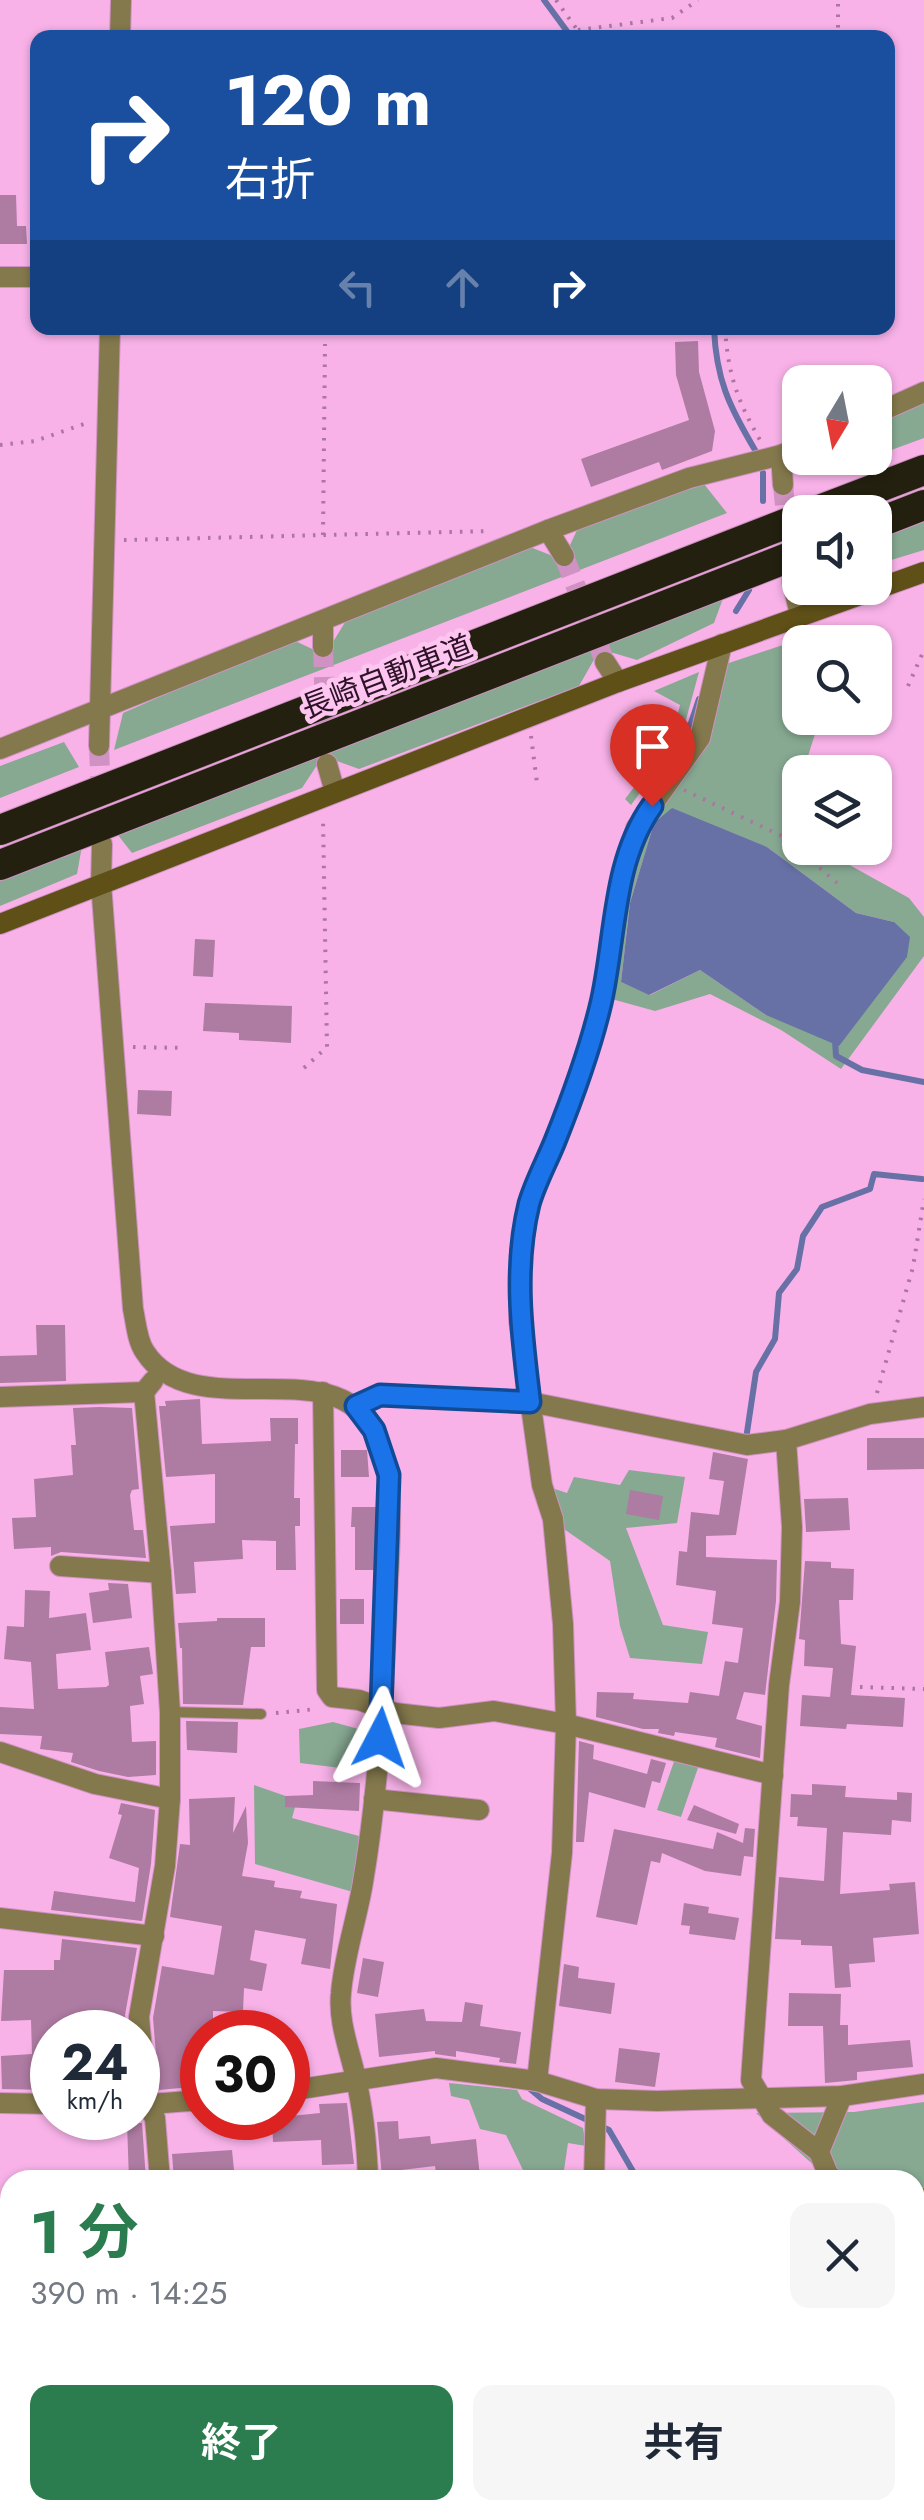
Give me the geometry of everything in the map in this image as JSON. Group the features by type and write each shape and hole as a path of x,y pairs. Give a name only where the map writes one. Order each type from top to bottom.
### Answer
{"highway":[{"path":"859,495 924,470"},
{"path":"892,517 924,505"},
{"name":"長崎自動車道","path":"0,830 782,525"},
{"name":"長崎自動車道","path":"0,865 782,572"}],"street":[{"path":"120,30 121,0"},
{"path":"0,278 30,278"},
{"path":"99,746 110,335"},
{"path":"892,406 924,392"},
{"path":"0,749 548,530 689,478 782,454"},
{"path":"782,485 783,475"},
{"path":"548,530 564,556"},
{"path":"0,924 618,682 924,572"},
{"path":"799,605 800,615"},
{"path":"323,621 323,647"},
{"path":"526,2079 562,1853 557,1722 563,1624 552,1518 520,1401 522,1253 530,1203 579,1080 602,1000 615,911 636,828 700,738 722,644"},
{"path":"605,662 618,682"},
{"path":"327,764 329,794"},
{"path":"102,844 101,883 133,1309 142,1349 160,1372 194,1386 323,1392 356,1406 374,1430 389,1475 383,1707 363,1884 340,2015 356,2080 367,2170"},
{"path":"140,2010 154,1936 170,1798 170,1712 162,1572 144,1392 160,1372"},
{"path":"0,1397 144,1392"},
{"path":"323,1392 327,1690 332,1698 359,1700 395,1713 438,1718 494,1710 772,1775"},
{"path":"356,1406 380,1395 520,1401 747,1444 786,1440 870,1414 924,1407"},
{"path":"786,1440 792,1528 790,1602 778,1684 750,2080 772,2115 819,2152 826,2170"},
{"path":"60,1566 162,1572"},
{"path":"0,1752 95,1784 170,1798"},
{"path":"374,1799 479,1810"},
{"path":"0,1918 154,1936"},
{"path":"310,2087 436,2068 526,2079 596,2105 759,2096 842,2096 924,2084"},
{"path":"819,2152 842,2096"},
{"path":"0,2104 30,2104"},
{"path":"594,2170 596,2105"},
{"path":"157,2140 159,2170"}],"lane":[{"path":"170,1712 261,1714"}],"path":[{"path":"556,0 578,30 672,18 698,0"},
{"path":"838,0 838,30"},
{"path":"725,335 727,362 737,400 782,451"},
{"path":"323,535 325,344"},
{"path":"0,445 35,441 108,416"},
{"path":"104,540 492,531"},
{"path":"908,686 924,650"},
{"path":"528,717 536,783"},
{"path":"668,783 784,838 837,883"},
{"path":"304,1068 327,1046 329,794"},
{"path":"114,1046 185,1048"},
{"path":"870,1414 912,1268 924,1198"},
{"path":"860,1687 924,1689"},
{"path":"261,1714 320,1709 332,1698"}],"green space":[{"path":"924,403 924,438 892,450 892,416"},
{"path":"704,484 727,513 114,750 123,713 291,639 325,655 347,619 530,547 563,560 578,528"},
{"path":"924,520 924,550 892,560 892,532"},
{"path":"725,593 714,623 637,660 600,649 579,686 359,769 323,756 302,788 132,853 114,830"},
{"path":"782,645 782,735 815,735 808,755 782,755 782,858 767,847 654,823 630,903 621,982 650,995 700,970 766,1015 894,922 856,913 791,865 850,865 909,898 924,917 924,956 841,1069 781,1030 710,994 655,1011 608,998 622,896 649,814 708,739 726,664"},
{"path":"699,672 681,738 631,805 625,799 671,740 680,705 654,691"},
{"path":"64,742 79,767 0,798 0,766"},
{"path":"82,846 77,874 0,906 0,879"},
{"path":"629,1470 685,1477 677,1523 626,1528 663,1625 708,1632 702,1664 630,1658 620,1626 610,1561 561,1527 549,1487 567,1493 574,1477 620,1485"},
{"path":"333,1722 369,1732 365,1771 300,1763 299,1729"},
{"path":"676,1756 700,1762 681,1817 657,1810"},
{"path":"254,1785 297,1800 292,1818 359,1836 353,1892 255,1864"},
{"path":"449,2083 517,2090 522,2099 583,2128 586,2146 568,2143 564,2170 523,2170 506,2135 480,2129 469,2100 451,2096"},
{"path":"924,2102 924,2170 817,2170 756,2113 854,2112"}],"water":[{"path":"672,808 767,847 782,858 782,865 791,865 856,913 894,922 910,937 907,957 839,1046 766,1015 700,970 649,995 621,982 630,903 654,823"}],"building":[{"path":"0,195 16,195 17,226 26,226 27,244 0,244"},
{"path":"698,341 699,372 715,431 712,451 662,470 659,462 591,487 581,459 689,420 676,375 675,342"},
{"path":"195,939 215,940 213,977 193,976"},
{"path":"205,1003 292,1006 291,1043 239,1040 239,1033 203,1031"},
{"path":"138,1090 172,1091 171,1116 137,1114"},
{"path":"36,1325 65,1325 66,1381 0,1383 0,1356 37,1355"},
{"path":"200,1399 202,1444 271,1441 270,1418 298,1418 294,1498 300,1498 300,1526 295,1526 296,1570 276,1570 276,1541 242,1540 243,1559 194,1562 196,1593 176,1594 170,1526 215,1523 215,1474 166,1477 159,1406 166,1406 165,1401"},
{"path":"73,1408 132,1408 139,1489 132,1490 130,1495 134,1530 143,1530 146,1558 61,1552 51,1556 51,1547 14,1549 12,1518 36,1517 34,1479 73,1475"},
{"path":"867,1438 924,1438 924,1469 867,1470"},
{"path":"341,1450 367,1450 369,1477 341,1477"},
{"path":"713,1452 748,1459 736,1535 706,1536 706,1557 777,1560 765,1695 744,1692 736,1719 762,1726 760,1758 715,1747 717,1738 675,1732 674,1736 658,1733 659,1729 596,1717 597,1692 634,1693 633,1699 688,1703 690,1692 719,1696 725,1661 738,1663 743,1628 712,1624 716,1591 676,1585 679,1551 687,1552 691,1512 719,1515 724,1481 709,1479"},
{"path":"630,1490 663,1496 659,1520 626,1514"},
{"path":"848,1498 850,1530 806,1532 804,1499"},
{"path":"352,1507 376,1507 375,1570 355,1570"},
{"path":"805,1561 831,1562 831,1568 854,1569 853,1600 839,1600 841,1644 856,1646 851,1695 905,1698 903,1727 800,1726 802,1695 830,1697 833,1668 804,1666 805,1640 799,1639"},
{"path":"108,1583 128,1584 132,1618 93,1623 89,1593 109,1590"},
{"path":"25,1590 50,1591 49,1618 86,1613 91,1650 56,1654 58,1689 106,1687 109,1685 105,1652 149,1647 153,1674 140,1676 144,1704 130,1706 132,1742 156,1741 156,1775 128,1777 99,1771 71,1762 73,1753 40,1749 42,1736 0,1734 0,1707 34,1709 31,1662 4,1659 7,1626 24,1627"},
{"path":"340,1599 364,1599 364,1624 340,1624"},
{"path":"265,1618 265,1647 251,1647 243,1705 183,1704 178,1623"},
{"path":"186,1721 238,1722 237,1753 187,1750"},
{"path":"579,1741 594,1745 593,1759 647,1774 651,1759 666,1763 660,1783 652,1781 645,1808 589,1792 584,1842 576,1842"},
{"path":"313,1781 360,1783 359,1811 285,1807 285,1796 313,1795"},
{"path":"812,1784 846,1786 845,1797 897,1800 897,1792 912,1793 911,1822 892,1820 891,1835 843,1832 840,1894 890,1890 889,1884 915,1882 919,1934 873,1938 875,1962 849,1964 851,1987 835,1988 832,1946 775,1939 779,1877 824,1881 827,1828 797,1826 798,1817 790,1817 791,1794 812,1795"},
{"path":"235,1797 233,1833 246,1806 248,1843 242,1876 275,1881 274,1887 302,1891 300,1898 337,1904 330,1969 301,1964 306,1939 255,1930 250,1960 267,1964 262,1991 244,1988 243,2010 180,2010 180,2088 160,2090 160,2010 154,2010 162,1966 214,1975 222,1926 170,1917 180,1844 190,1845 189,1799"},
{"path":"121,1803 155,1810 142,1921 51,1910 54,1891 135,1902 139,1868 109,1858 122,1815 118,1814"},
{"path":"694,1805 739,1824 736,1834 687,1820"},
{"path":"745,1828 755,1829 753,1857 744,1856 741,1876 705,1871 662,1853 660,1863 651,1861 637,1925 596,1917 614,1829 713,1849 717,1832 743,1843"},
{"path":"684,1903 709,1907 708,1913 739,1918 735,1940 689,1934 690,1926 681,1925"},
{"path":"62,1939 137,1948 126,2010 30,2010 30,2020 1,2021 4,1970 54,1970 54,1960 60,1960"},
{"path":"363,1958 384,1962 378,1997 357,1993"},
{"path":"564,1964 579,1967 578,1978 615,1983 611,2014 559,2006"},
{"path":"789,1993 841,1994 840,2025 848,2025 848,2045 910,2040 913,2067 857,2072 857,2080 825,2083 823,2026 788,2026"},
{"path":"465,2002 483,2005 480,2026 521,2032 516,2064 456,2051 456,2057 435,2051 379,2057 375,2014 424,2009 426,2021 462,2022"},
{"path":"619,2048 660,2053 655,2087 615,2082"},
{"path":"30,2054 30,2090 2,2089 1,2056"},
{"path":"347,2103 354,2164 322,2165 321,2140 273,2142 310,2140 310,2114 320,2113 319,2104"},
{"path":"398,2121 399,2139 430,2136 431,2144 476,2139 479,2170 436,2170 435,2166 381,2170 377,2122"},
{"path":"128,2140 143,2140 145,2170 129,2170"},
{"path":"232,2150 234,2170 173,2170 172,2154"}],"waterway":[{"path":"544,0 566,30"},
{"path":"715,335 726,392 755,450"},
{"path":"763,473 763,501"},
{"path":"736,611 749,590"},
{"path":"675,756 685,741 699,699"},
{"path":"835,1040 836,1056 862,1070 924,1082"},
{"path":"746,1439 756,1372 775,1339 779,1293 797,1269 803,1236 822,1207 870,1189 874,1174 922,1179"},
{"path":"511,1285 512,1258"},
{"path":"530,2083 530,2089 542,2099 609,2130 632,2170"}],"tunnel":[{"path":"783,485 784,495"},
{"path":"564,556 605,662"},
{"path":"323,647 326,750"},
{"path":"99,746 101,799"}],"route":[{"path":"380,1738 389,1475 374,1430 356,1406 380,1395 530,1402 519,1320 522,1253 530,1203 579,1080 602,1000 615,911 636,828 652,806"}]}
